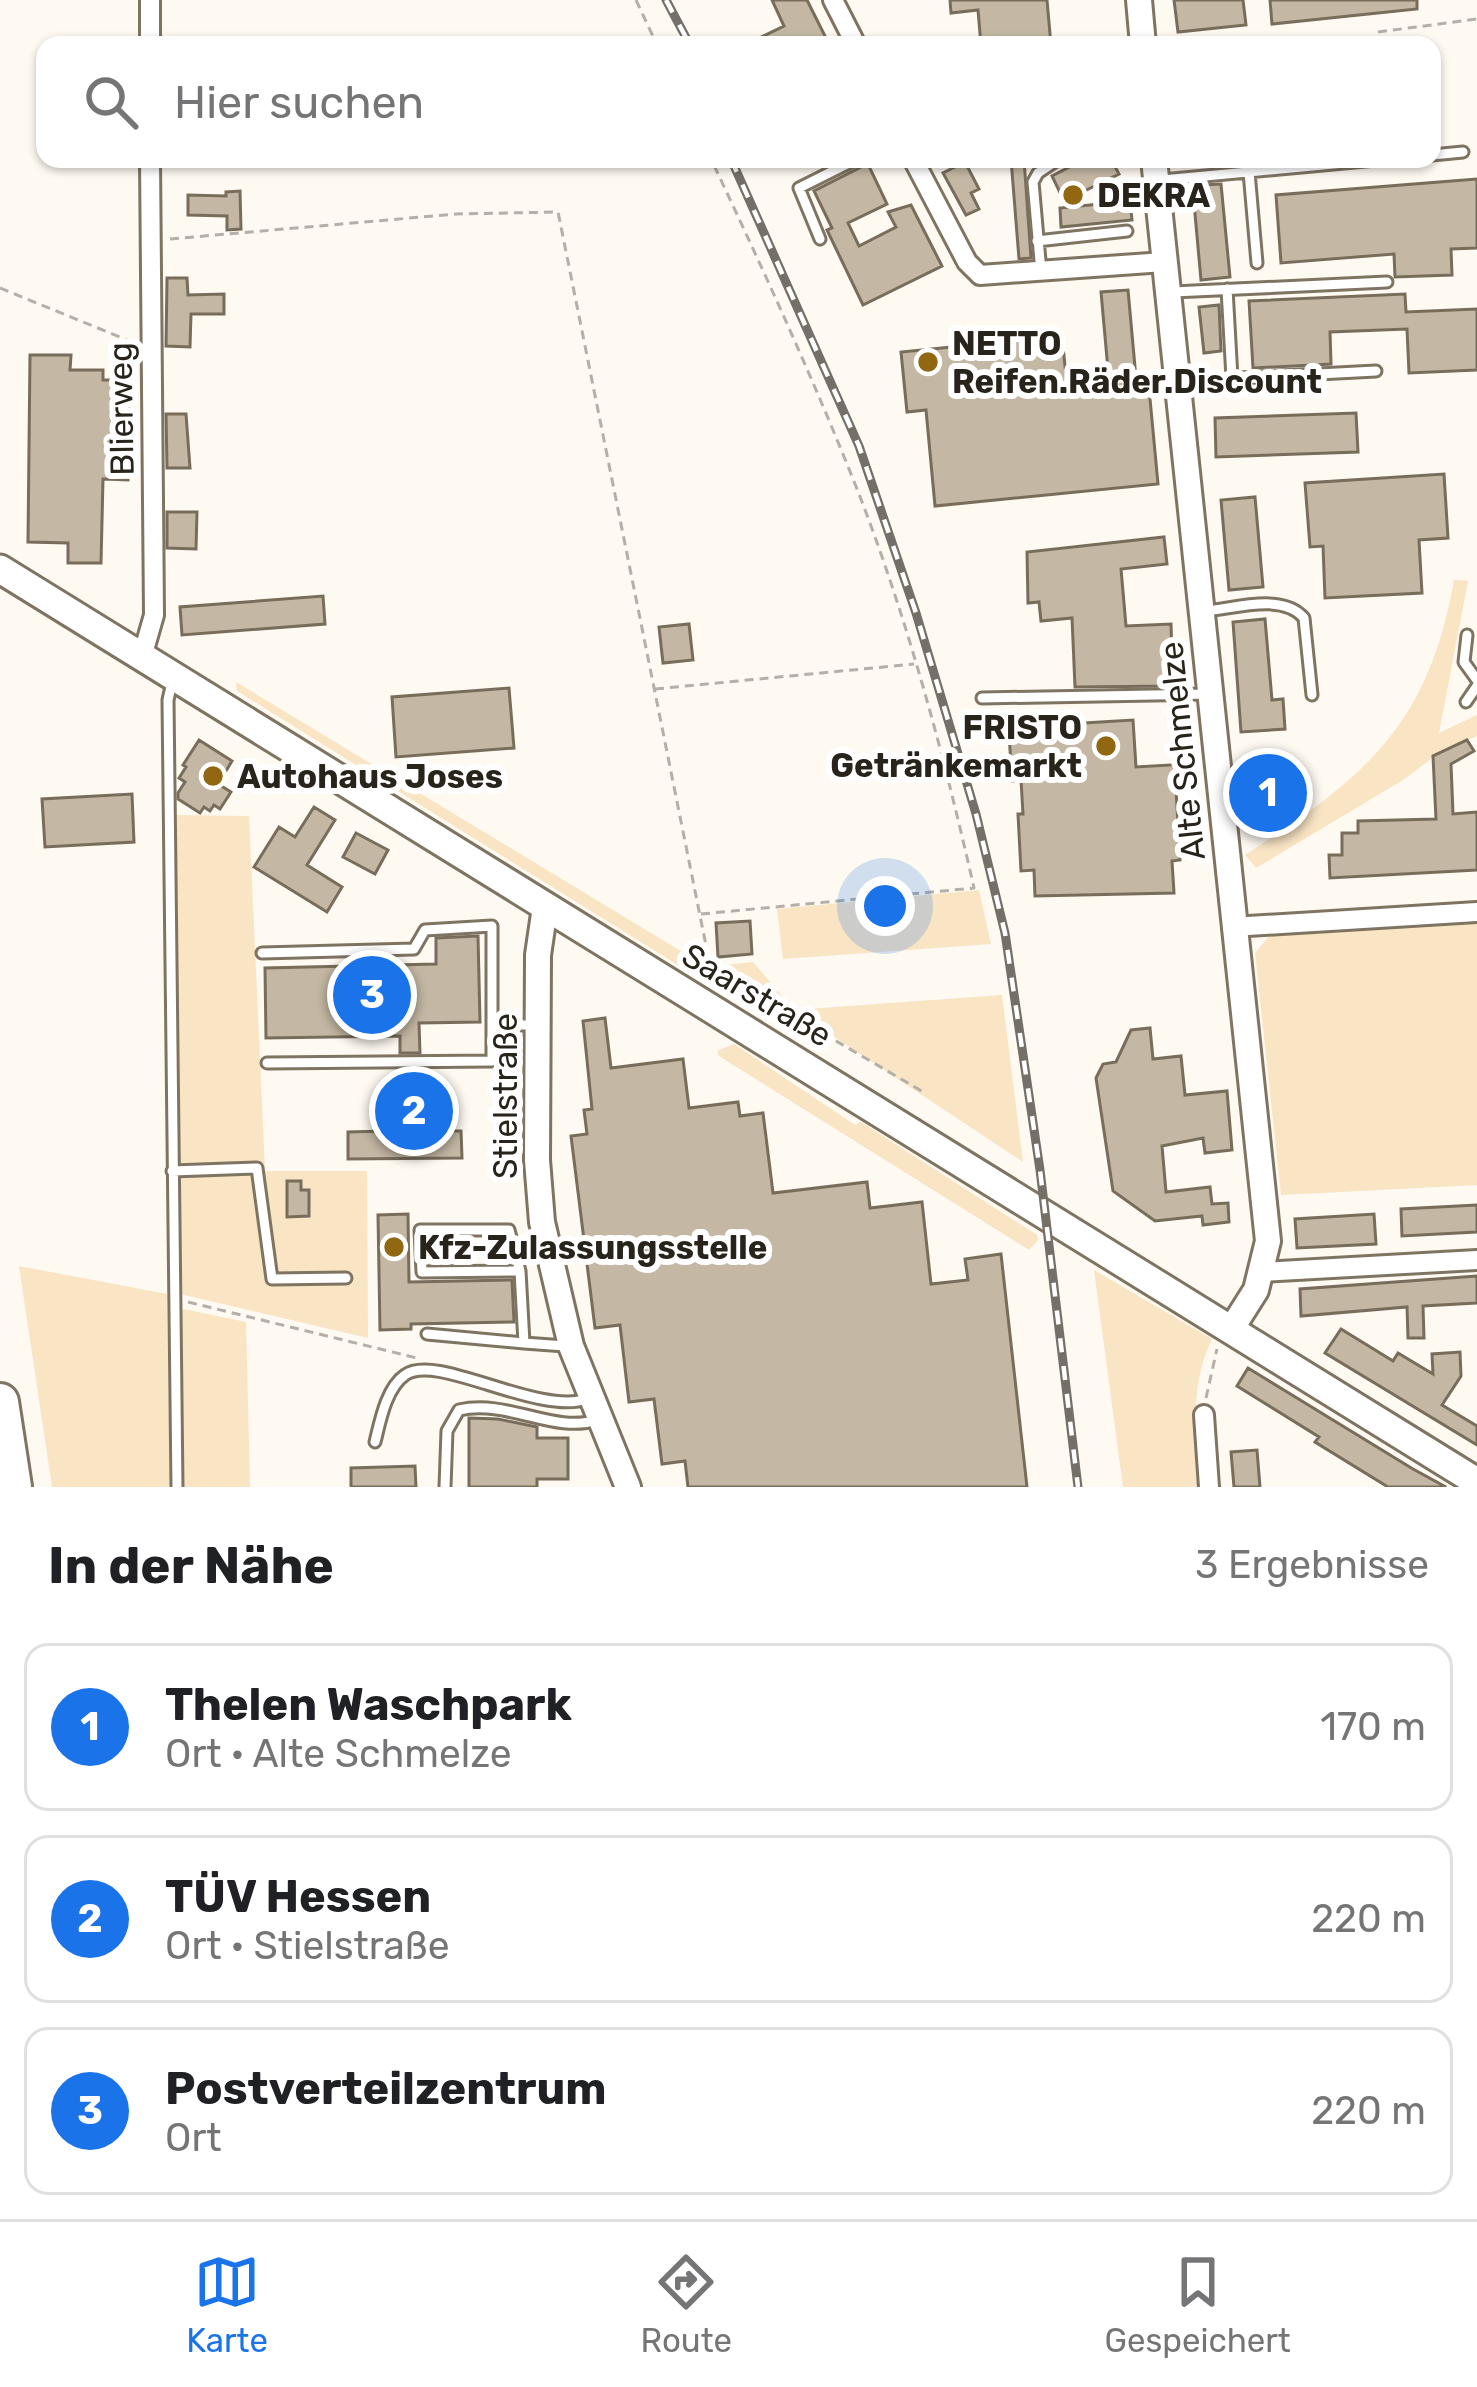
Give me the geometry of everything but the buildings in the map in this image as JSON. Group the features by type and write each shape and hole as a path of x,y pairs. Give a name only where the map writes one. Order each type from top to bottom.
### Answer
{"highway":[{"path":"0,1402 13,1487"}],"main road":[{"name":"Saarstraße","path":"0,569 707,1006 1225,1335 1477,1482"}],"street":[{"path":"150,0 150,36"},
{"path":"832,0 851,36"},
{"path":"1139,0 1142,36"},
{"name":"Blierweg","path":"142,657 154,615 150,168"},
{"path":"919,168 970,266 986,276 1164,262"},
{"name":"Alte Schmelze","path":"1155,170 1268,1241 1248,1306 1225,1335"},
{"name":"Stielstraße","path":"545,907 539,932 538,1192 560,1310 620,1484"},
{"path":"1232,927 1477,912"},
{"path":"1262,1272 1477,1260"},
{"path":"1204,1415 1209,1487"}],"lane":[{"path":"1441,154 1463,152"},
{"path":"820,239 799,188 838,168"},
{"path":"1041,272 1034,182 1046,168"},
{"path":"1155,170 1291,168"},
{"path":"1249,172 1257,263"},
{"path":"1037,241 1127,231"},
{"path":"1167,292 1387,282"},
{"path":"1227,289 1232,378"},
{"path":"1177,381 1376,371"},
{"path":"1201,611 1280,604 1296,608 1304,618 1312,695"},
{"path":"1466,702 1477,683 1464,662 1467,635"},
{"path":"175,677 168,695 177,1487"},
{"path":"982,698 1209,694"},
{"path":"262,953 415,950 425,930 492,926 492,1061 267,1063"},
{"path":"492,1025 538,1025"},
{"path":"172,1171 257,1168 272,1279 346,1278"},
{"path":"520,1271 422,1272 420,1230 509,1230 520,1271 524,1343"},
{"path":"427,1334 571,1346"},
{"path":"375,1442 383,1411 400,1377 411,1371 436,1371 553,1403 596,1408"},
{"path":"445,1487 447,1431 459,1410 525,1412 574,1426 596,1408"}],"path":[{"path":"636,0 653,36"},
{"path":"1378,32 1477,19"},
{"path":"699,914 974,888 916,664 860,497 780,305 715,168"},
{"path":"150,242 456,214 558,212 714,978 707,1006"},
{"path":"0,289 150,350"},
{"path":"652,689 916,664"},
{"path":"714,978 790,1014 925,1093"},
{"path":"174,1299 420,1359"},
{"path":"1204,1415 1225,1335"}],"shaded area":[{"path":"1454,580 1468,581 1439,733 1477,715 1477,736 1435,756 1256,868 1245,855 1357,772 1408,711 1427,674"},
{"path":"236,682 707,967 753,962 794,1010 719,977 697,977 237,691"},
{"path":"174,815 249,816 265,1171 367,1171 368,1338 180,1294"},
{"path":"979,890 991,944 783,959 777,909"},
{"path":"1477,920 1477,1185 1281,1195 1255,953 1269,936"},
{"path":"1002,995 1023,1162 794,1010"},
{"path":"734,1044 855,1125 861,1122 1037,1235 1038,1240 1029,1250 719,1056 717,1051"},
{"path":"19,1266 167,1294 170,1487 52,1487"},
{"path":"1094,1270 1212,1339 1197,1393 1199,1487 1123,1487"},
{"path":"179,1308 246,1322 250,1487 183,1487"}],"railway":[{"path":"666,0 685,36"},
{"path":"735,168 859,446 916,613 976,814 1005,933 1040,1170 1078,1487"}],"place":[{"name":"DEKRA","path":"1073,195"},
{"name":"NETTO Reifen.Räder.Discount","path":"928,362"},
{"name":"FRISTO Getränkemarkt","path":"1106,746"},
{"name":"Autohaus Joses","path":"213,776"},
{"name":"Thelen Waschpark","path":"1268,793"},
{"name":"Postverteilzentrum","path":"372,995"},
{"name":"TÜV Hessen","path":"414,1111"},
{"name":"Kfz-Zulassungsstelle","path":"394,1247"}]}
